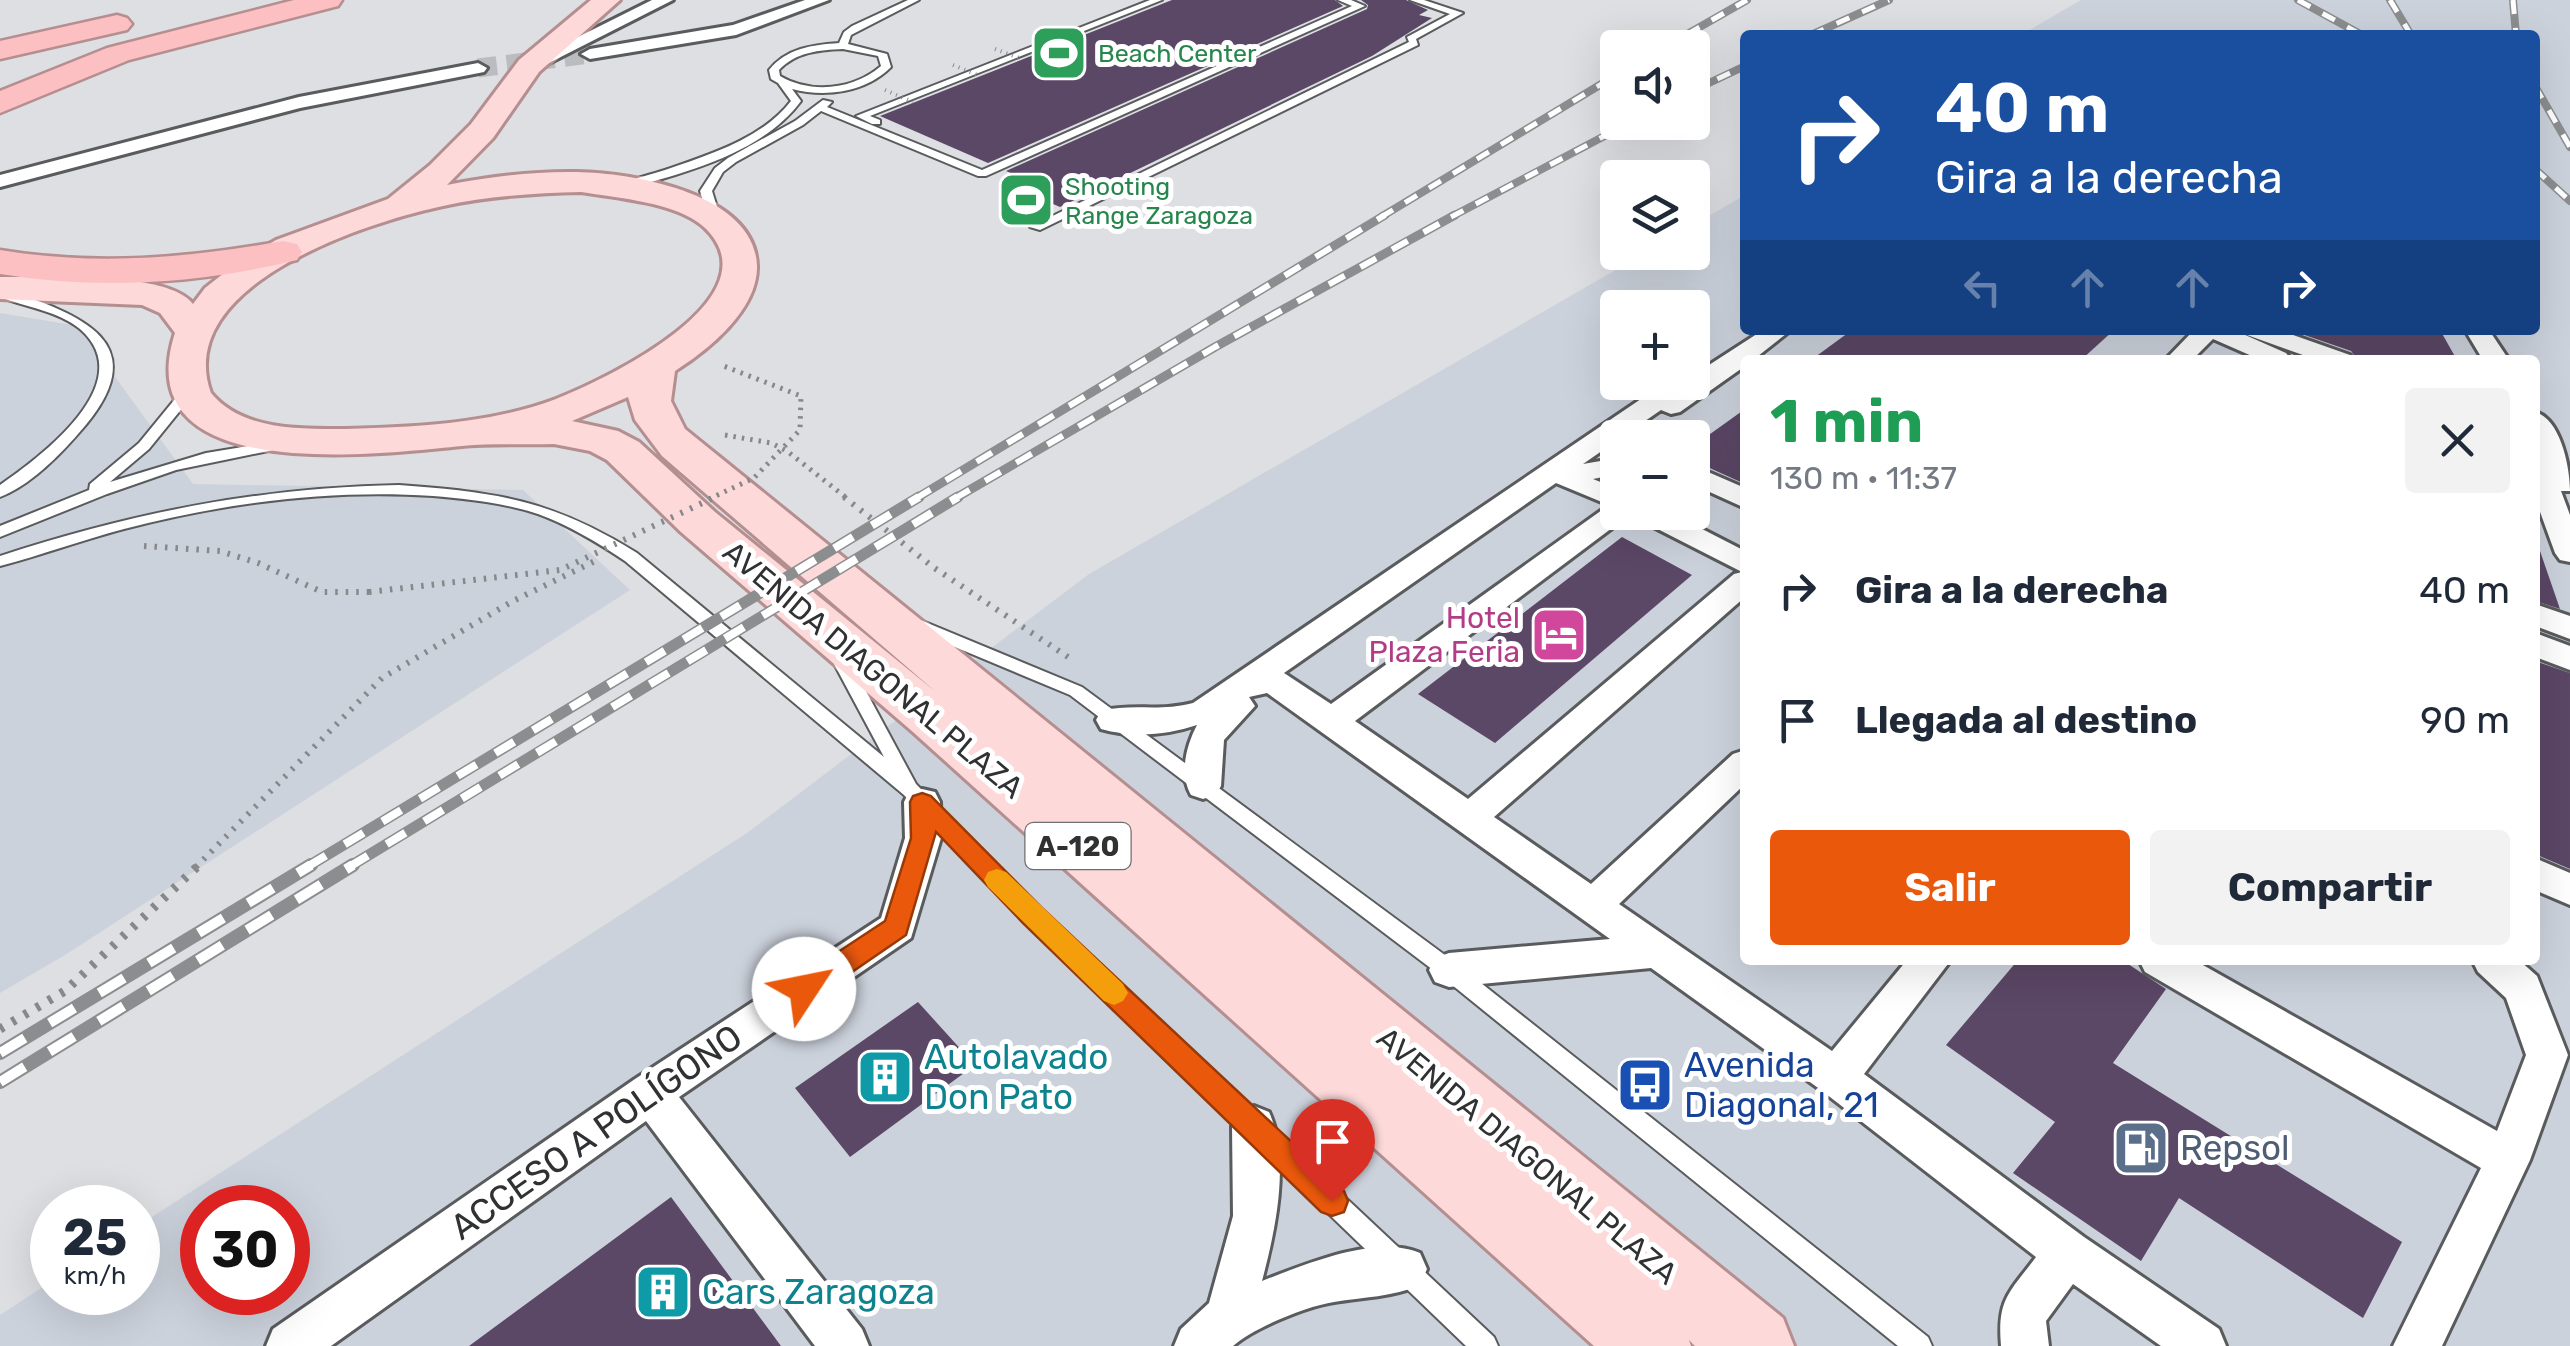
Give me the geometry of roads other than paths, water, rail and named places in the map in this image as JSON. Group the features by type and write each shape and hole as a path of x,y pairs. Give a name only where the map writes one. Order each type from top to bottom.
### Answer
{"highway":[{"path":"0,50 227,0"},
{"path":"0,70 305,0"},
{"path":"0,103 118,54 328,0"},
{"path":"0,262 59,270 144,272 208,266 282,252"}],"main road":[{"path":"396,207 442,172 482,131 529,66 607,0"},
{"path":"482,131 494,166 510,177 534,183"},
{"path":"534,183 625,186 683,199 723,222 741,252 737,288 709,328 656,368 570,408 520,423 408,440 314,442 247,432 214,417 196,403 189,391 185,368 192,329 232,286 282,252 337,227 396,207 458,193 534,183"},
{"path":"0,290 149,294 174,306 192,329"},
{"name":"AVENIDA DIAGONAL PLAZA","path":"656,368 649,399 652,418 662,432 846,617 1652,1346"},
{"name":"AVENIDA DIAGONAL PLAZA","path":"468,433 554,430 603,440 623,451 698,522 846,617 1755,1346"}],"street":[{"path":"529,66 665,0"},
{"path":"590,54 736,30 821,0"},
{"path":"0,181 299,103 478,68"},
{"path":"1710,364 1753,335"},
{"path":"1744,355 1773,335"},
{"path":"2185,355 2215,335"},
{"path":"2226,335 2272,355"},
{"path":"2270,335 2327,355"},
{"path":"1649,420 1740,357"},
{"path":"1643,420 1665,400"},
{"path":"2540,441 2570,498"},
{"path":"2540,443 2570,554"},
{"path":"1203,786 1201,750 1218,719 1261,681 1600,453"},
{"path":"1114,720 1168,722 1206,712 1261,681 1600,455"},
{"path":"1569,477 1600,470"},
{"path":"1710,476 1740,485"},
{"path":"1569,477 1600,491"},
{"path":"1710,480 1740,497"},
{"path":"1330,722 1600,525"},
{"path":"1681,530 1740,560"},
{"path":"1469,818 1740,585"},
{"path":"2540,616 2570,628"},
{"path":"2540,646 2570,659"},
{"path":"1261,681 1330,722 1593,905 1836,1077 2068,1252 2202,1346"},
{"path":"1593,905 1740,768"},
{"name":"ACCESO A POLÍGONO","path":"290,1346 650,1093 896,927 923,838 916,796"},
{"path":"2540,875 2570,890"},
{"path":"1448,970 1658,951"},
{"path":"1836,1077 1927,965"},
{"path":"2168,965 2508,1160"},
{"path":"2417,1346 2508,1160 2548,1055 2523,988 2498,965"},
{"path":"650,1093 845,1346"},
{"path":"1213,1331 1256,1216 1254,1126"},
{"path":"2025,1346 2022,1315 2068,1252"},
{"path":"1213,1331 1328,1279 1404,1268"}],"lane":[{"path":"843,46 854,28 914,0"},
{"path":"969,169 964,162 861,116 1158,0"},
{"path":"822,108 982,174 1360,6 1342,0"},
{"path":"1036,228 1415,43 1410,38 1458,13 1414,0"},
{"path":"625,186 706,159 782,118 796,102 782,82 774,70 788,57 814,48 843,46 872,50 887,60 880,74 852,85 813,89 782,82"},
{"path":"723,222 711,208 706,191 718,170 822,108 852,85"},
{"path":"0,290 83,326 94,334 106,358 100,393 76,430 36,467 0,492"},
{"path":"84,496 144,446 189,391"},
{"path":"0,532 84,496 217,455 314,442"},
{"path":"0,560 190,510 284,495 367,490 476,498 559,516 620,550 916,796 1032,916 1485,1346"},
{"path":"846,617 1076,691 1448,970 1919,1346"},
{"path":"846,617 916,796"}],"tunnel":[{"path":"478,68 590,54"}],"railway":[{"path":"1694,30 1747,0"},
{"path":"1822,30 1889,0"},
{"path":"2298,0 2353,30"},
{"path":"2390,0 2408,30"},
{"path":"2513,0 2516,30"},
{"path":"1710,83 1740,68"},
{"path":"1381,217 1600,85"},
{"path":"2540,95 2570,147"},
{"path":"1451,217 1600,138"},
{"path":"2540,174 2570,201"},
{"path":"915,499 1385,215"},
{"path":"954,499 1215,347 1455,215"},
{"path":"307,867 919,497"},
{"path":"349,867 958,497"},
{"path":"0,1053 311,865"},
{"path":"0,1082 353,865"}],"place":[{"name":"Beach Center","path":"1059,53"},
{"name":"Shooting Range Zaragoza","path":"1026,200"},
{"name":"Hotel Plaza Feria","path":"1559,635"},
{"name":"Autolavado Don Pato","path":"885,1077"},
{"name":"Avenida Diagonal, 21","path":"1645,1085"},
{"name":"Repsol","path":"2141,1148"},
{"name":"Cars Zaragoza","path":"663,1292"}]}
